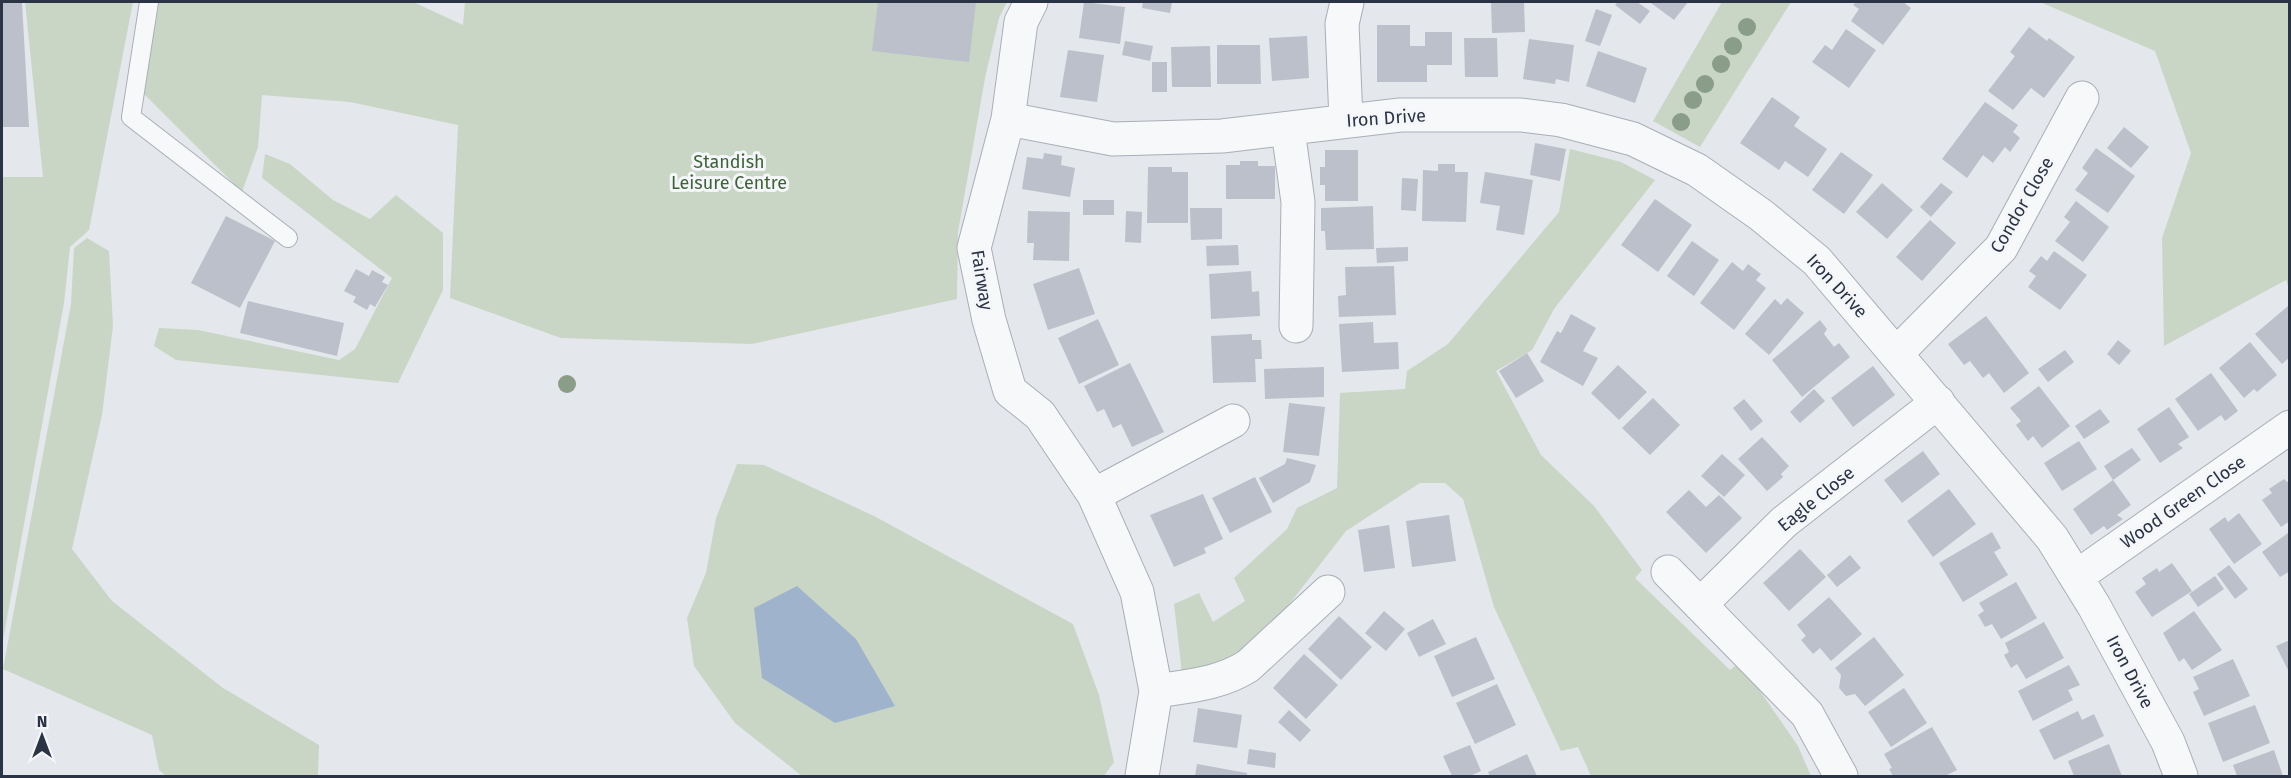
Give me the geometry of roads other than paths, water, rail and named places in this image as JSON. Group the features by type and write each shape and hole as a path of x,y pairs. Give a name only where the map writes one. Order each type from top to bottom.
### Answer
{"street":[{"name":"Fairway","path":"1031,2 1021,22 1008,119 974,248 989,320 1010,391 1040,415 1094,495 1137,592 1156,691 1142,777"},
{"path":"1346,120 1342,24 1347,2"},
{"name":"Condor Close","path":"1897,354 2001,248 2082,98"},
{"name":"Iron Drive","path":"1008,119 1113,139 1222,136 1400,115 1521,115 1561,120 1632,139 1697,170 1761,215 1817,261 2052,538 2168,742 2181,777"},
{"path":"1288,130 1298,202 1296,326"},
{"name":"Eagle Close","path":"1700,605 1784,522 1938,402"},
{"path":"1094,495 1233,421"},
{"name":"Wood Green Close","path":"2076,577 2289,428"},
{"path":"1668,572 1807,714 1841,777"},
{"path":"1156,691 1208,683 1235,674 1248,666 1328,592"}],"lane":[{"path":"149,2 131,117 288,238"}],"water":[{"path":"797,586 856,639 895,706 835,723 762,678 754,608"}],"park label":[{"name":"Standish Leisure Centre","path":"729,172"}]}
